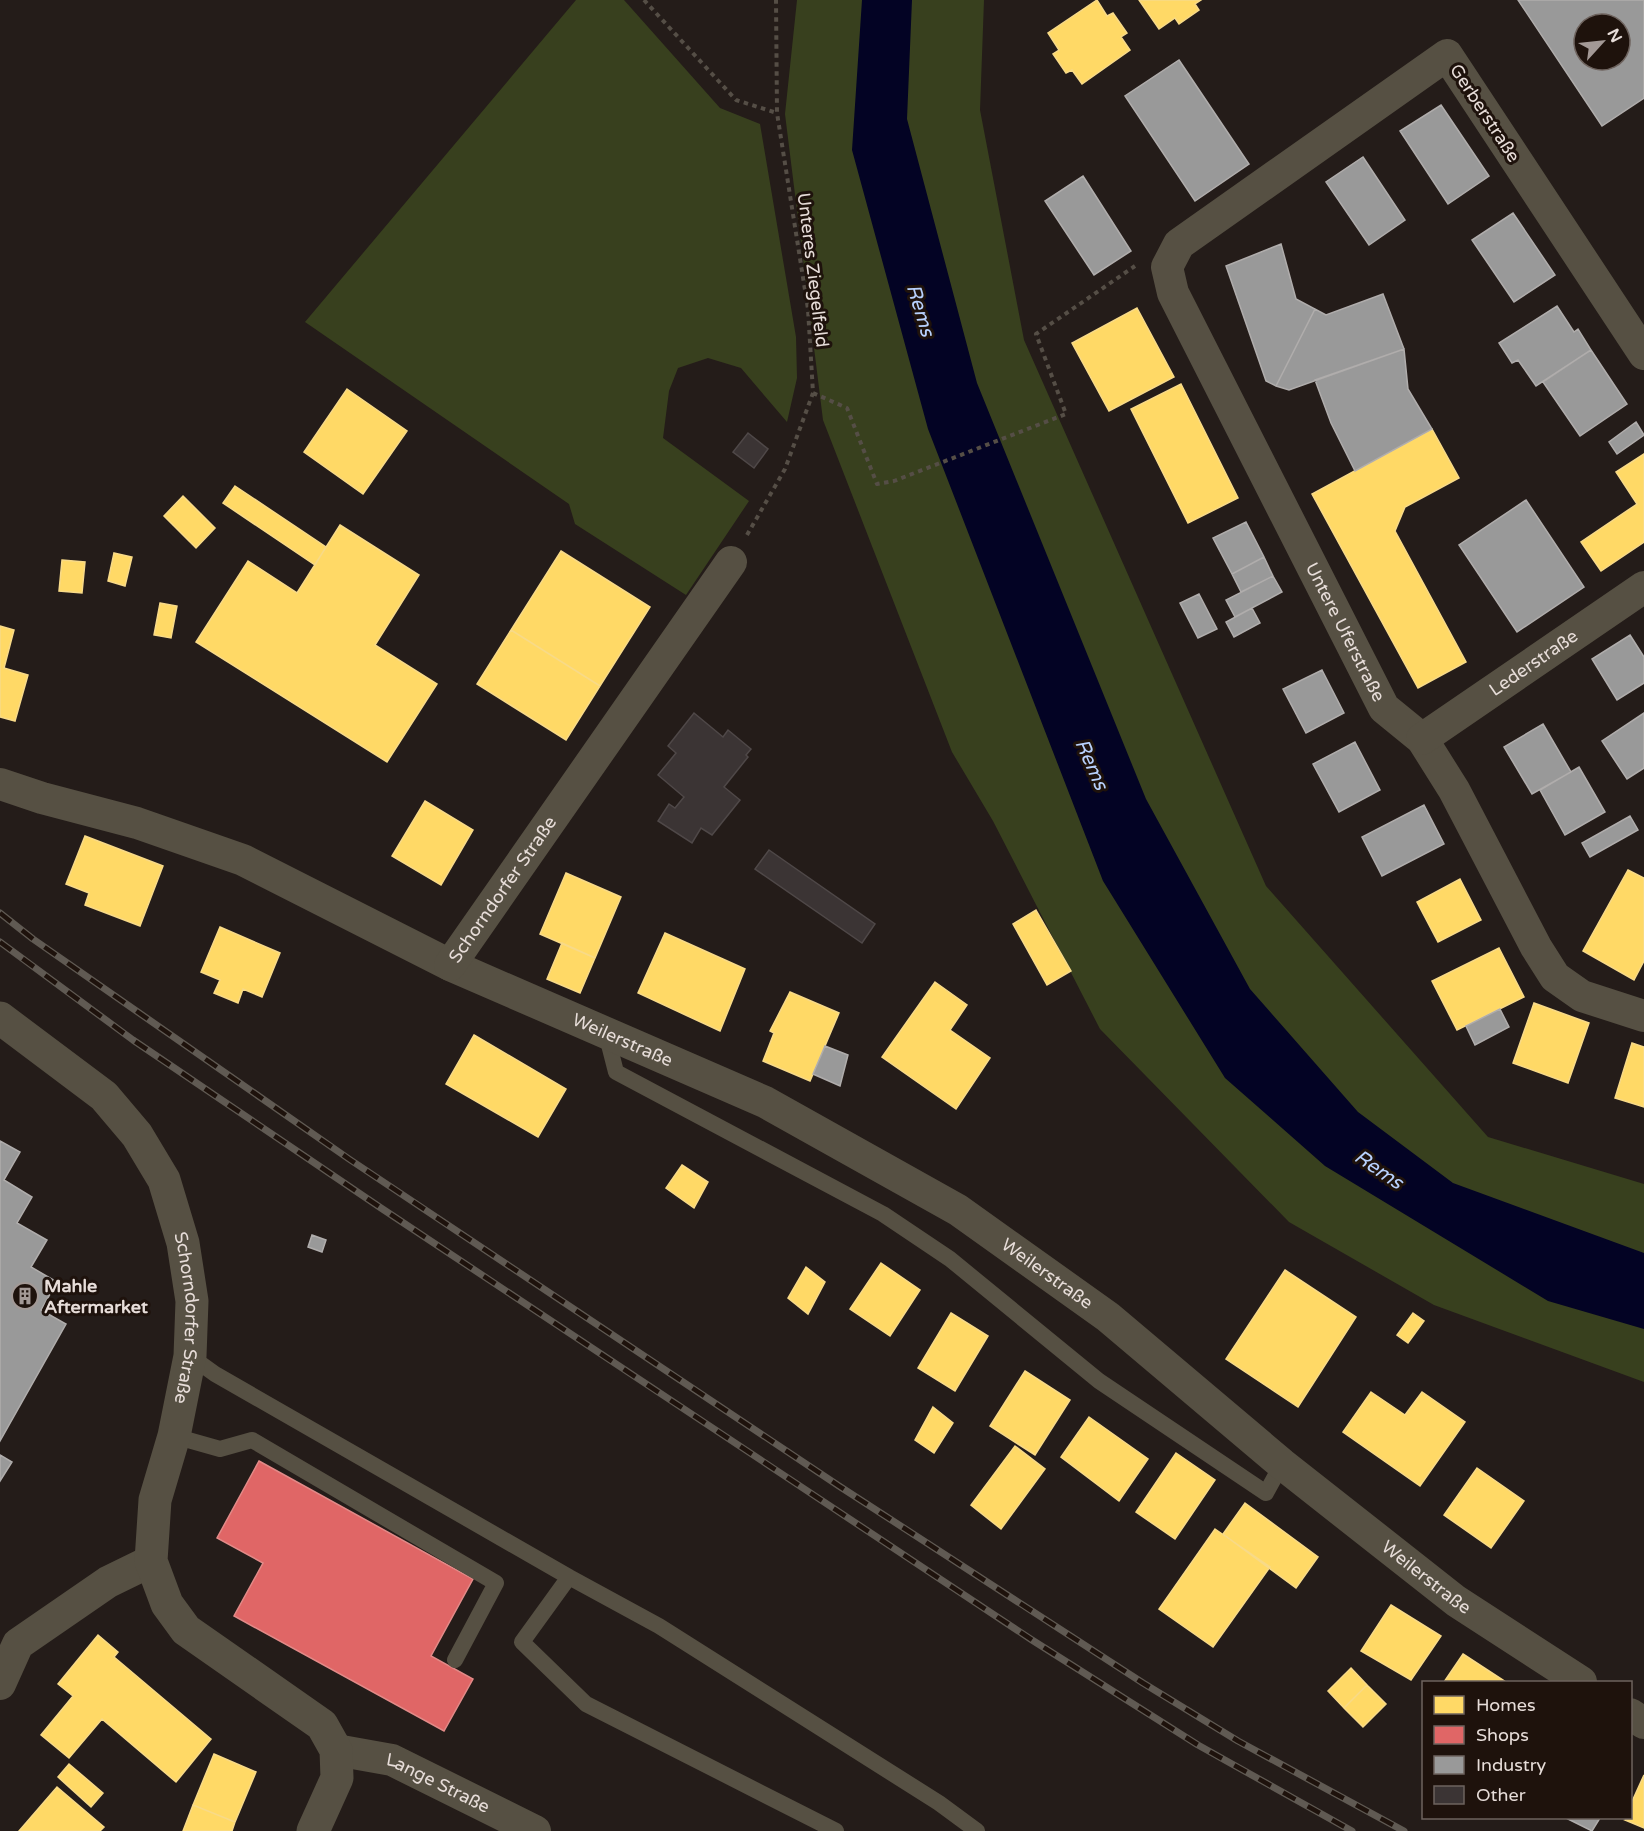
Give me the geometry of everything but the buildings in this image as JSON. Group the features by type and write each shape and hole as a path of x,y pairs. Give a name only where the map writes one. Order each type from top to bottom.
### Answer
{"street":[{"name":"Gerberstraße","path":"1173,256 1447,55 1644,354"},
{"name":"Untere Uferstraße","path":"1173,256 1173,293 1384,708 1422,739 1454,790 1536,947 1555,976 1582,996 1644,1016"},
{"name":"Schorndorfer Straße","path":"0,784 42,798 137,823 243,860 450,965 731,562"},
{"name":"Lederstraße","path":"1422,739 1644,587"},
{"name":"Weilerstraße","path":"450,965 765,1102 958,1210 1108,1317 1282,1464 1456,1601 1578,1681"},
{"name":"Schorndorfer Straße","path":"0,1018 104,1096 136,1135 164,1180 183,1243 190,1289 190,1356 174,1436 155,1500 151,1561 167,1604 186,1630 322,1725 336,1750"},
{"path":"0,1684 18,1644 108,1582 151,1561"},
{"path":"313,1831 337,1778 336,1750"},
{"name":"Lange Straße","path":"336,1750 392,1760 535,1831"}],"lane":[{"path":"606,1033 616,1072 883,1214 950,1259 1099,1381 1266,1493 1282,1464"},
{"path":"190,1356 215,1374 569,1577 659,1626 939,1803 977,1831"},
{"path":"174,1436 220,1449 252,1440 496,1583 455,1660"},
{"path":"569,1577 522,1642 586,1704 836,1831"}],"path":[{"path":"644,0 736,100 777,113"},
{"name":"Unteres Ziegelfeld","path":"731,562 785,469 808,412 813,393 808,309 777,113 776,0"},
{"path":"813,393 847,408 877,484 894,481 1066,414 1036,334 1143,261 1173,256"}],"green space":[{"path":"576,0 624,0 720,108 760,124 796,337 797,378 787,422 741,368 708,358 678,368 669,391 663,438 749,501 686,595 575,524 569,504 305,322"},
{"path":"797,0 984,0 980,110 1024,340 1266,886 1488,1137 1644,1184 1644,1382 1434,1305 1289,1222 1100,1029 993,821 952,752 823,420 785,114"}],"water":[{"name":"Rems","path":"862,0 912,0 907,119 977,383 1146,799 1250,989 1358,1112 1453,1183 1644,1253 1644,1329 1548,1301 1325,1166 1225,1078 1103,881 928,429 852,150"}],"railway":[{"path":"0,913 33,939 349,1159 839,1486 1143,1683 1238,1741 1404,1831"},
{"path":"0,942 133,1040 381,1208 1032,1640 1198,1745 1352,1831"}],"place":[{"name":"Mahle Aftermarket","path":"25,1296"}]}
